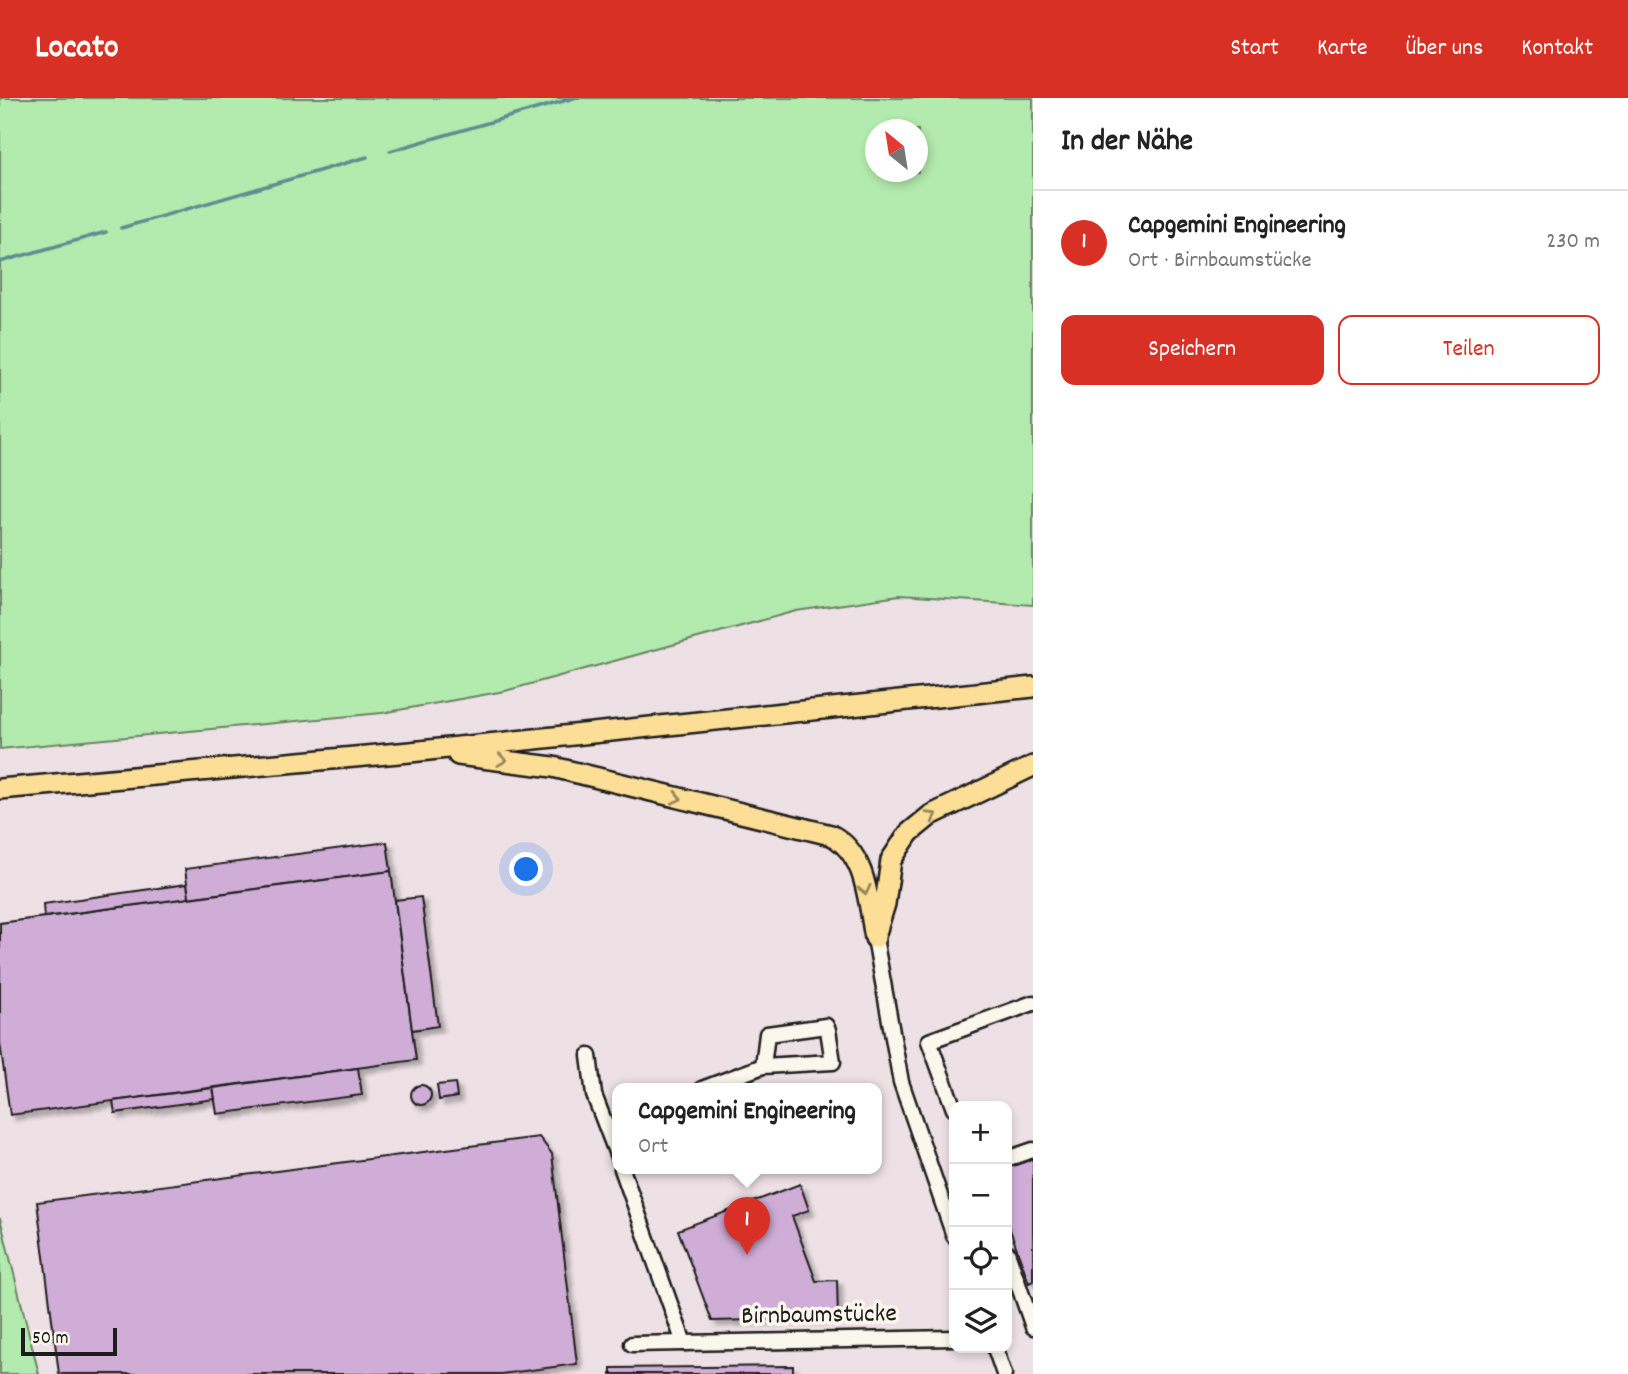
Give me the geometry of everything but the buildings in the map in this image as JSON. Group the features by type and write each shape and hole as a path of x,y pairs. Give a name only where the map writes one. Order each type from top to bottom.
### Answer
{"main road":[{"path":"0,789 410,752 1033,687"},
{"path":"410,752 553,767 831,835 849,846 858,864 875,938"},
{"path":"875,938 885,904 891,860 909,833 931,815 1033,766"}],"street":[{"path":"875,938 901,1082 951,1227"},
{"path":"951,1101 929,1041 1033,1003"},
{"path":"718,1083 763,1066 833,1062 828,1030 825,1026 767,1034 763,1066"},
{"path":"589,1056 594,1095 612,1122"},
{"path":"1012,1157 1033,1150"},
{"path":"624,1174 684,1343"},
{"path":"1012,1266 1033,1327"},
{"name":"Birnbaumstücke","path":"632,1344 949,1338"},
{"path":"997,1353 1004,1374"}],"green space":[{"path":"0,98 1033,98 1033,605 899,596 796,611 505,691 382,713 0,749"},
{"path":"0,1218 39,1374 0,1374"}],"waterway":[{"path":"390,151 574,98"},
{"path":"121,228 367,157"},
{"path":"0,262 106,232"}],"place":[{"name":"Capgemini Engineering","path":"747,1255"}]}
